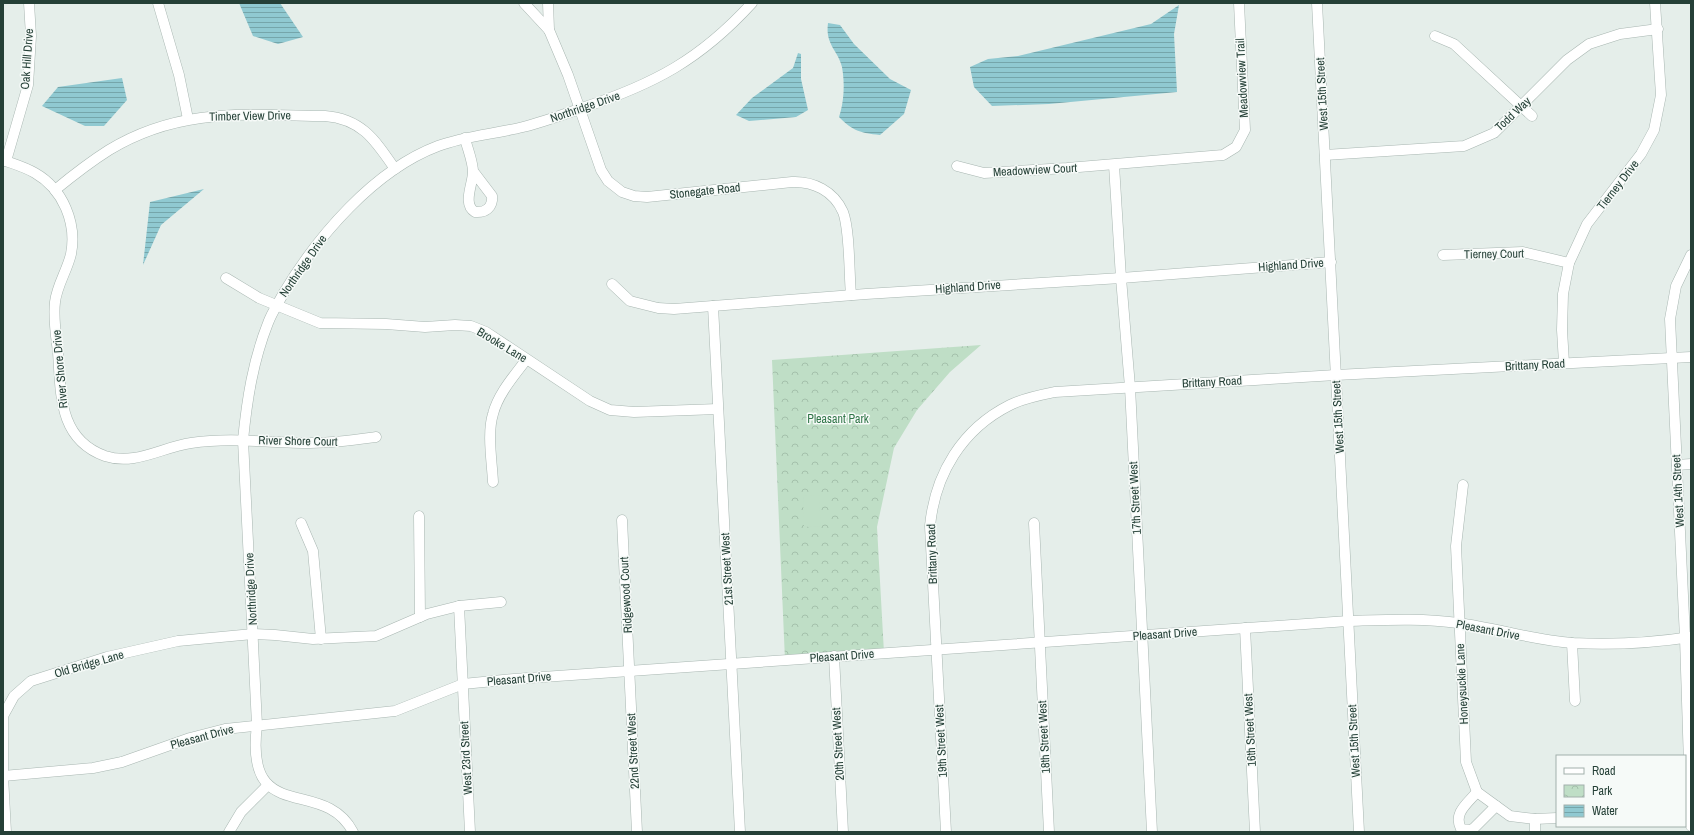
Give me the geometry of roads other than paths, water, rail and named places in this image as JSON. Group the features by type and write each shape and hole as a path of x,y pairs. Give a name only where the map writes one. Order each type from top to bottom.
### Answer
{"street":[{"name":"Oak Hill Drive","path":"4,160 28,85 30,36 29,3"},
{"path":"158,3 179,75 188,119"},
{"path":"524,3 549,30"},
{"path":"548,3 549,30"},
{"name":"Northridge Drive","path":"268,785 263,780 258,767 255,740 257,725 243,440 251,378 261,342 276,305 306,258 328,231 375,184 395,169 429,150 465,138 525,126 638,88 679,66 716,39 752,3"},
{"name":"Meadowview Trail","path":"1114,165 1223,155 1236,147 1244,130 1239,3"},
{"name":"West 15th Street","path":"1318,3 1359,832"},
{"name":"Tierney Drive","path":"1564,363 1562,330 1563,294 1569,262 1587,224 1641,154 1654,130 1661,95 1658,29 1655,3"},
{"name":"Todd Way","path":"1325,155 1464,146 1494,133 1567,60 1590,44 1620,34 1658,29"},
{"name":"Stonegate Road","path":"549,30 566,69 600,170 608,181 622,192 634,196 647,197 792,182 806,182 824,190 840,206 845,219 850,295"},
{"path":"1435,36 1454,44 1532,116"},
{"name":"Timber View Drive","path":"55,190 98,157 123,142 162,126 188,119 234,114 325,116 341,118 355,124 369,133 395,169"},
{"path":"465,138 473,171"},
{"name":"River Shore Drive","path":"4,160 34,172 55,190 67,210 72,231 71,254 57,289 55,315 62,406 67,421 75,434 92,449 106,456 120,459 143,457 166,448 191,443 243,440"},
{"name":"Meadowview Court","path":"957,166 984,172 1114,165"},
{"name":"17th Street West","path":"1114,165 1120,278 1130,387 1152,832"},
{"name":"Tierney Court","path":"1443,255 1523,252 1569,262"},
{"name":"West 14th Street","path":"1691,255 1676,286 1670,319 1677,465 1688,638 1689,811 1691,826"},
{"name":"Highland Drive","path":"612,284 630,302 643,306 674,309 850,295 1120,278 1331,262"},
{"name":"Brooke Lane","path":"226,278 249,292 276,305 320,323 386,324 419,327 455,325 471,326 486,332 526,360 590,401 610,410 634,412 718,409"},
{"name":"21st Street West","path":"713,306 740,832"},
{"name":"Brittany Road","path":"937,649 930,526 935,495 945,468 953,455 977,427 1011,404 1055,392 1336,374 1691,357"},
{"path":"493,482 490,428 492,414 501,396 526,360"},
{"name":"River Shore Court","path":"243,440 325,443 376,436"},
{"path":"1677,465 1691,464"},
{"name":"Honeysuckle Lane","path":"1463,485 1456,546 1458,623 1466,762 1477,792"},
{"path":"419,516 420,617"},
{"name":"Ridgewood Court","path":"622,520 629,670"},
{"name":"18th Street West","path":"1034,523 1049,832"},
{"path":"301,524 313,551 321,639"},
{"name":"Old Bridge Lane","path":"6,832 3,776 3,716 14,696 31,681 107,657 178,641 253,634 321,639 376,636 420,617 459,606 502,602"},
{"name":"West 23rd Street","path":"459,606 470,832"},
{"name":"Pleasant Drive","path":"3,776 93,768 122,762 190,738 225,729 395,711 462,684 629,670 1348,621 1409,619 1458,623 1528,637 1572,643 1618,644 1688,638"},
{"name":"16th Street West","path":"1245,628 1255,832"},
{"path":"1572,643 1575,701"},
{"name":"19th Street West","path":"937,649 946,832"},
{"name":"20th Street West","path":"834,656 843,832"},
{"name":"22nd Street West","path":"629,670 637,832"},
{"path":"229,832 241,812 268,785 281,794 322,805 332,810 344,820 353,832"},
{"path":"1496,806 1472,830 1461,829 1457,821 1459,813 1477,792 1510,816 1535,819 1556,818"},
{"path":"1535,819 1535,832"}],"water":[{"path":"239,3 280,3 303,37 278,44 253,36"},
{"path":"1179,5 1174,34 1177,92 1049,104 992,106 974,87 970,67 988,59 1018,56 1151,24"},
{"path":"828,23 840,25 854,44 890,79 911,90 904,114 880,135 857,130 848,125 839,117 843,99 843,73 840,61 828,37"},
{"path":"798,53 801,54 801,79 808,110 796,117 749,121 736,115 752,98 793,68"},
{"path":"122,78 127,100 104,126 85,126 42,106 58,87"},
{"path":"204,189 161,225 143,265 150,202"}],"park label":[{"name":"Pleasant Park","path":"838,419"}]}
